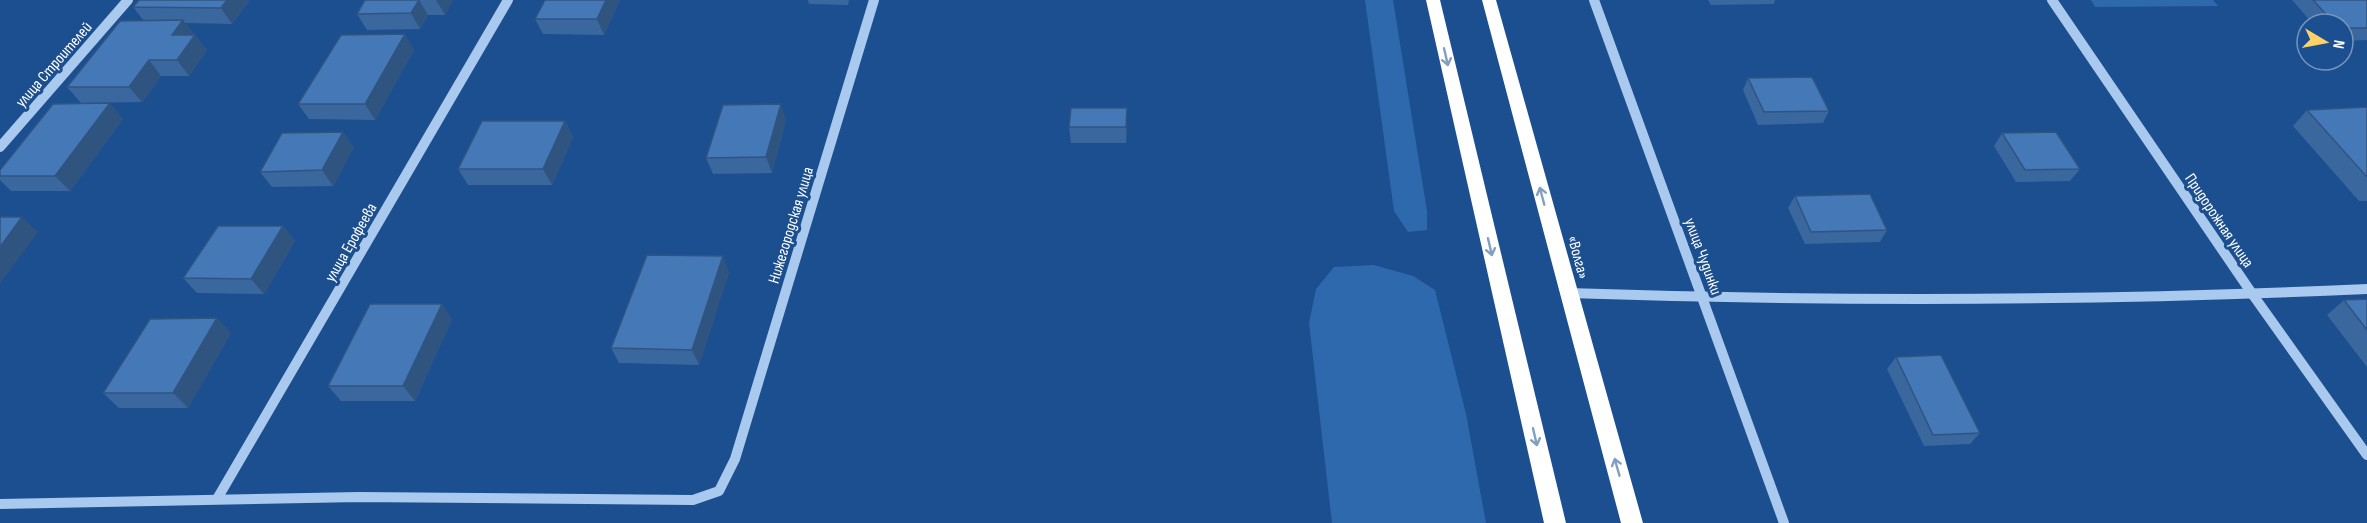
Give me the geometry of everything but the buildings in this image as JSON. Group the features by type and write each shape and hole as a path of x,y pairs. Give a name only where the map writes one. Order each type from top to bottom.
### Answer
{"highway":[{"path":"1433,0 1555,523"},
{"name":"«Волга»","path":"1489,0 1632,523"}],"street":[{"name":"улица Строителей","path":"0,147 128,0"},
{"name":"улица Ерофеева","path":"218,499 508,0"},
{"name":"Нижегородская улица","path":"0,504 371,497 693,500 719,491 735,459 874,0"},
{"name":"улица Чудинки","path":"1594,0 1784,523"},
{"name":"Придорожная улица","path":"2052,0 2253,295 2367,455"},
{"path":"1568,293 1703,298 2097,301 2367,289"}],"shaded area":[{"path":"1365,0 1393,0 1427,211 1427,230 1408,232 1394,211"},
{"path":"2091,0 2213,0 2218,6 2095,7"},
{"path":"1374,265 1413,276 1435,290 1466,414 1486,523 1332,523 1309,323 1316,289 1334,267"}]}
